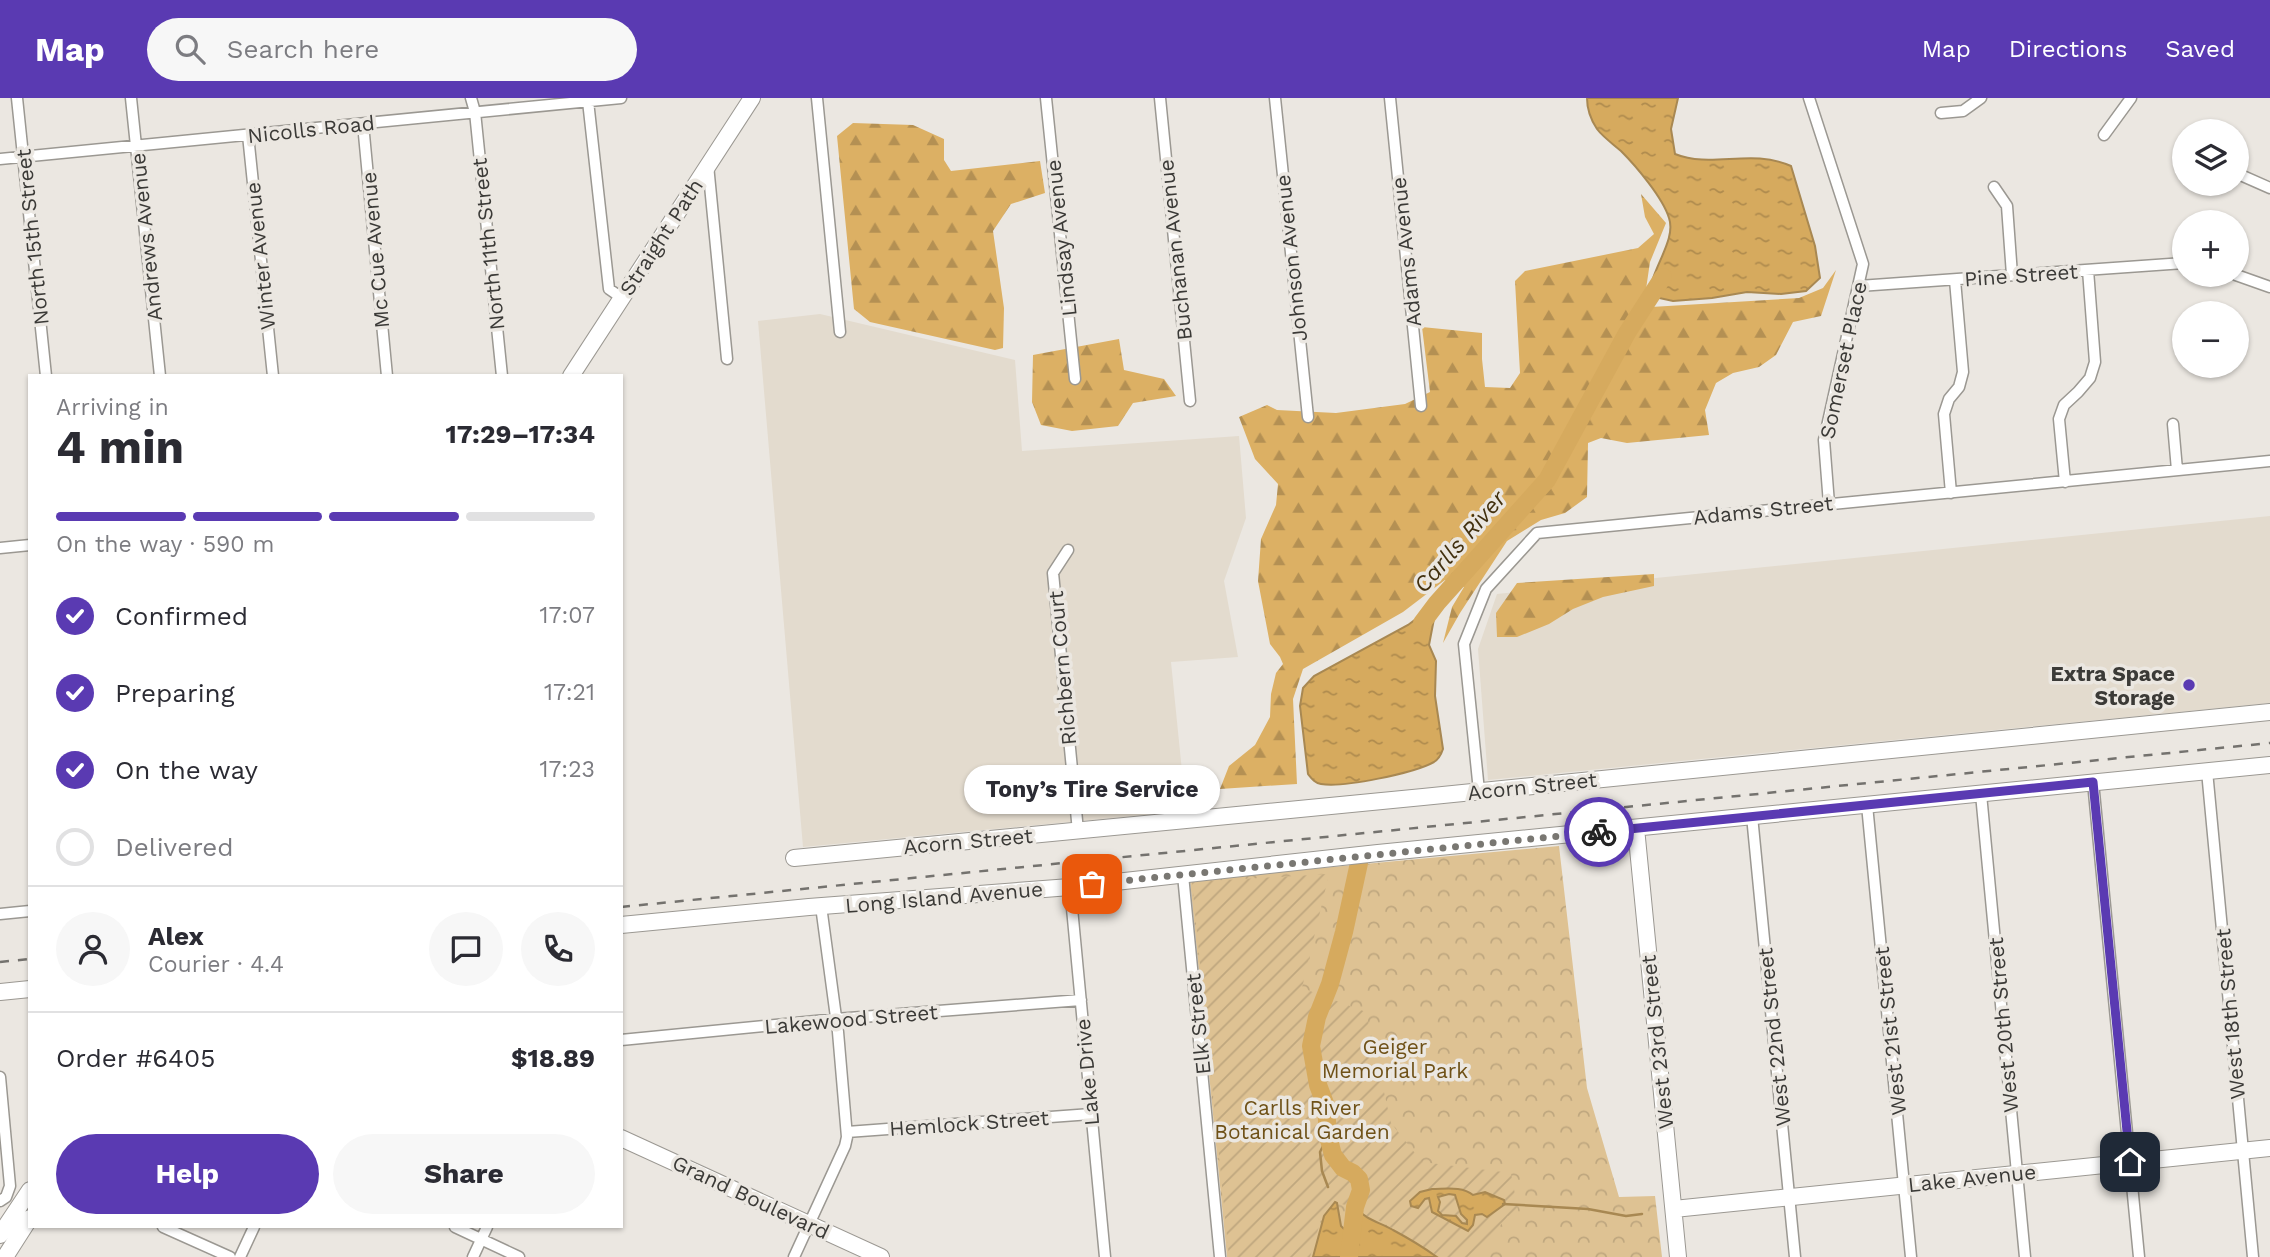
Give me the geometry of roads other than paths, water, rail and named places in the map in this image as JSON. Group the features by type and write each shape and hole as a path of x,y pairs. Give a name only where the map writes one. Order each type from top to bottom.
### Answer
{"street":[{"name":"North 15th Street","path":"17,98 46,374"},
{"name":"Andrews Avenue","path":"131,98 160,374"},
{"name":"North 11th Street","path":"471,98 475,112 502,374"},
{"name":"Nicolls Road","path":"0,159 621,98"},
{"name":"Straight Path","path":"572,374 752,98"},
{"path":"817,98 840,332"},
{"name":"Lindsay Avenue","path":"1046,98 1074,379"},
{"name":"Buchanan Avenue","path":"1160,98 1190,401"},
{"name":"Johnson Avenue","path":"1275,98 1308,417"},
{"name":"Adams Avenue","path":"1390,98 1421,406"},
{"name":"Somerset Place","path":"1810,98 1863,264 1824,440 1829,504"},
{"path":"1941,113 1963,111 1980,98"},
{"path":"2104,135 2131,98"},
{"path":"588,101 609,289 622,298"},
{"name":"Mc Cue Avenue","path":"363,124 387,374"},
{"name":"Winter Avenue","path":"248,135 273,374"},
{"path":"708,165 727,359"},
{"path":"2249,179 2270,188"},
{"path":"1994,187 2007,206 2012,275"},
{"name":"Pine Street","path":"1859,286 2172,264"},
{"path":"2065,482 2059,419 2064,405 2090,378 2095,362 2088,270"},
{"path":"2249,279 2270,286"},
{"path":"1951,493 1944,414 1949,399 1959,387 1963,372 1955,280"},
{"path":"2173,424 2177,470"},
{"name":"Adams Street","path":"1479,791 1464,644 1486,589 1537,533 2270,461"},
{"path":"0,548 28,545"},
{"name":"Richbern Court","path":"1068,550 1053,573 1078,831"},
{"name":"Acorn Street","path":"794,858 2270,712"},
{"name":"Long Island Avenue","path":"623,925 1070,887 2270,765"},
{"name":"West 18th Street","path":"2207,771 2253,1257"},
{"path":"2093,782 2139,1257"},
{"name":"West 20th Street","path":"1981,794 2025,1257"},
{"name":"West 21st Street","path":"1867,805 1912,1257"},
{"name":"West 22nd Street","path":"1752,816 1795,1257"},
{"name":"West 23rd Street","path":"1636,828 1678,1257"},
{"name":"Elk Street","path":"1183,875 1220,1257"},
{"name":"Lake Drive","path":"1070,887 1105,1257"},
{"path":"794,1257 845,1146 847,1132 821,906"},
{"path":"0,914 28,911"},
{"path":"0,992 28,989"},
{"name":"Lakewood Street","path":"623,1041 836,1019 1081,1000"},
{"path":"0,1077 10,1181 4,1197"},
{"name":"Hemlock Street","path":"847,1132 1091,1114"},
{"name":"Grand Boulevard","path":"623,1139 881,1257"},
{"name":"Lake Avenue","path":"1674,1209 2270,1149"},
{"path":"0,1235 28,1193"},
{"path":"5,1257 28,1221"},
{"path":"165,1228 230,1257"},
{"path":"240,1257 254,1228"},
{"path":"457,1228 519,1257"},
{"path":"473,1257 487,1228"}],"water":[{"path":"1587,98 1678,98 1671,129 1675,154 1703,160 1761,159 1791,166 1815,246 1820,278 1806,291 1781,294 1747,292 1673,301 1650,296 1654,276 1669,236 1669,218 1661,201 1641,174 1597,129"},
{"path":"1437,603 1429,645 1436,661 1435,696 1443,749 1440,757 1411,771 1378,779 1331,785 1315,782 1308,774 1300,706 1303,688 1314,676 1408,625"},
{"path":"1459,1189 1473,1195 1485,1192 1504,1200 1505,1204 1487,1217 1482,1214 1475,1215 1473,1225 1468,1231 1432,1212 1429,1198 1418,1208 1411,1206 1410,1201 1420,1192","holes":["1455,1195 1461,1214 1467,1224 1462,1223 1456,1216 1442,1215 1438,1211 1438,1197"]},
{"path":"1335,1202 1341,1226 1345,1230 1352,1229 1350,1209 1355,1207 1368,1218 1437,1257 1313,1257 1324,1216"}],"waterway":[{"name":"Carlls River","path":"1422,623 1547,480 1627,333 1663,277"},
{"name":"Carlls River","path":"1349,1257 1355,1207 1361,1190 1359,1179 1343,1168 1333,1155 1328,1136 1326,1106 1318,1085 1311,1046 1317,1017 1330,984 1344,932 1359,863"},
{"path":"1328,1136 1320,1152 1322,1171 1328,1187"},
{"path":"1503,1204 1588,1209 1626,1216 1642,1214"}],"railway":[{"path":"623,907 2270,743"},
{"path":"0,962 28,959"}],"place":[{"name":"Extra Space Storage","path":"2189,685"},
{"name":"Tony’s Tire Service","path":"1092,884"}],"park label":[{"name":"Geiger Memorial Park","path":"1395,1058"},
{"name":"Carlls River Botanical Garden","path":"1302,1119"}]}
